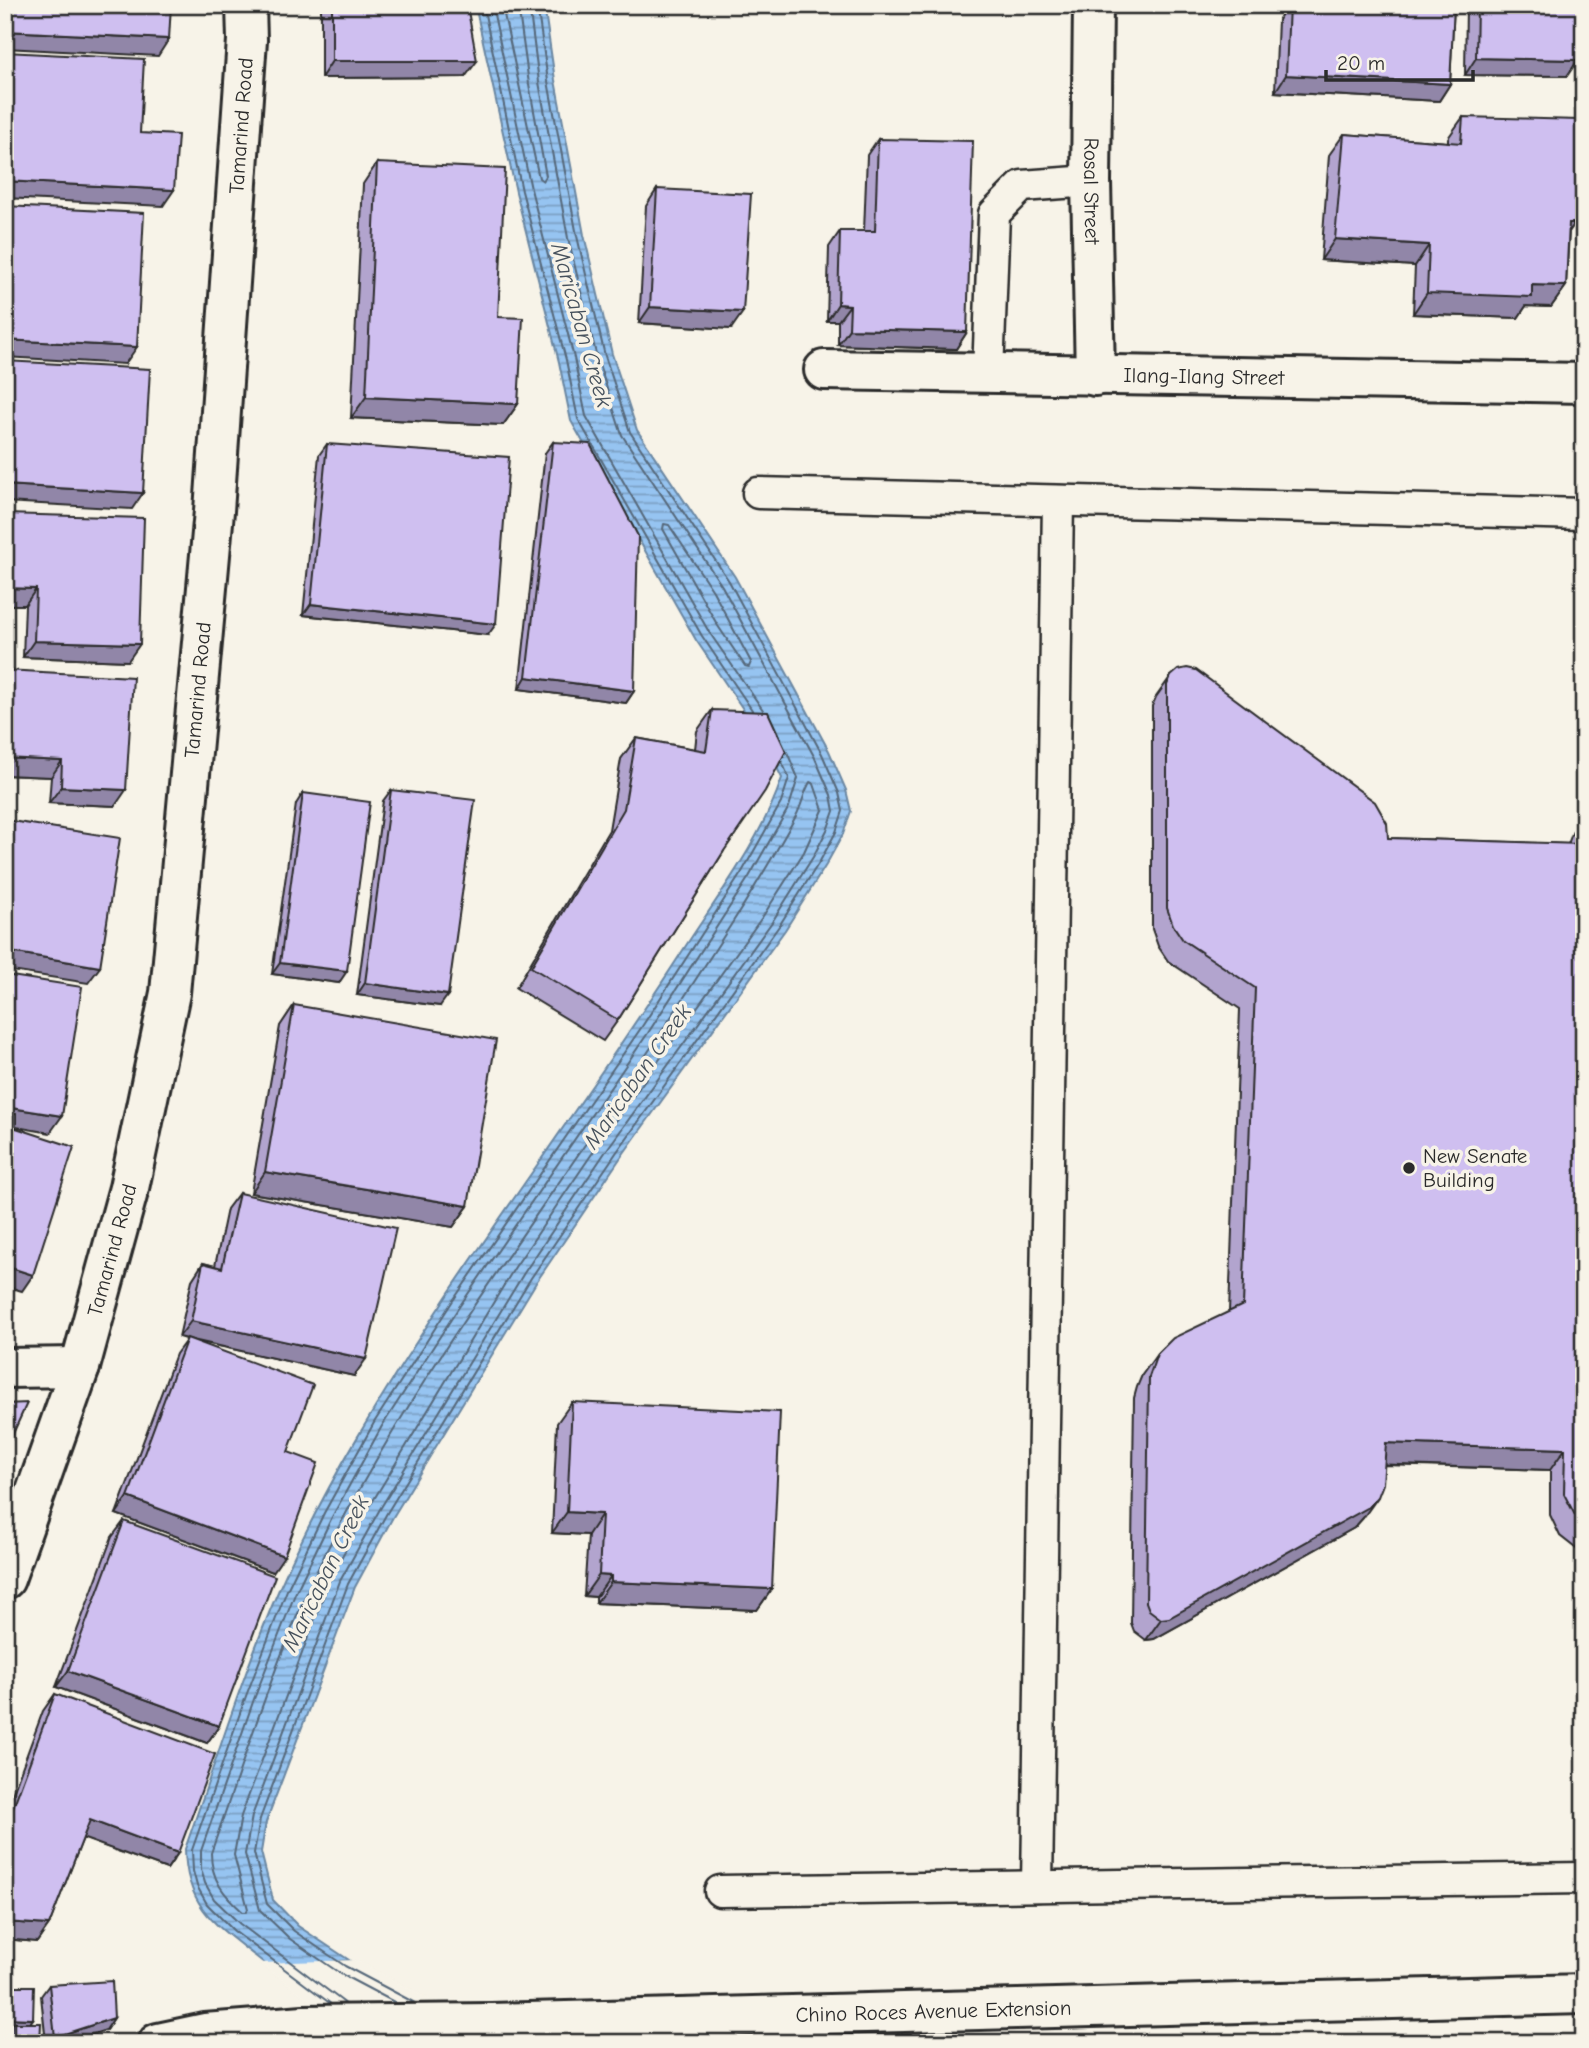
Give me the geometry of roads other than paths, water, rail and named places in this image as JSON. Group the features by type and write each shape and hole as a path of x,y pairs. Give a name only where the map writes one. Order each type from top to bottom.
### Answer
{"street":[{"name":"Tamarind Road","path":"5,1579 80,1367 129,1188 170,993 215,511 247,40 247,5"},
{"name":"Rosal Street","path":"1093,5 1091,181 1095,376"},
{"name":"Ilang-Ilang Street","path":"824,370 1584,383"},
{"path":"5,1368 80,1367"},
{"name":"Chino Roces Avenue Extension","path":"158,2043 205,2033 304,2025 491,2023 1584,1994"}],"lane":[{"path":"988,374 994,214 1022,186 1091,181"},
{"path":"758,493 1584,514"},
{"path":"1037,1886 1058,500"},
{"path":"720,1891 1584,1878"}],"water":[{"name":"Maricaban Creek","path":"475,5 544,5 584,235 612,354 637,430 735,577 829,751 846,790 851,811 843,834 826,865 785,930 621,1157 537,1281 393,1517 355,1587 266,1822 261,1852 273,1900 298,1926 349,1960 270,1968 224,1931 200,1905 192,1890 185,1849 242,1684 280,1587 336,1475 400,1367 727,884 764,822 782,778 762,737 696,640 571,421"}],"place":[{"name":"New Senate Building","path":"1409,1168"}]}
